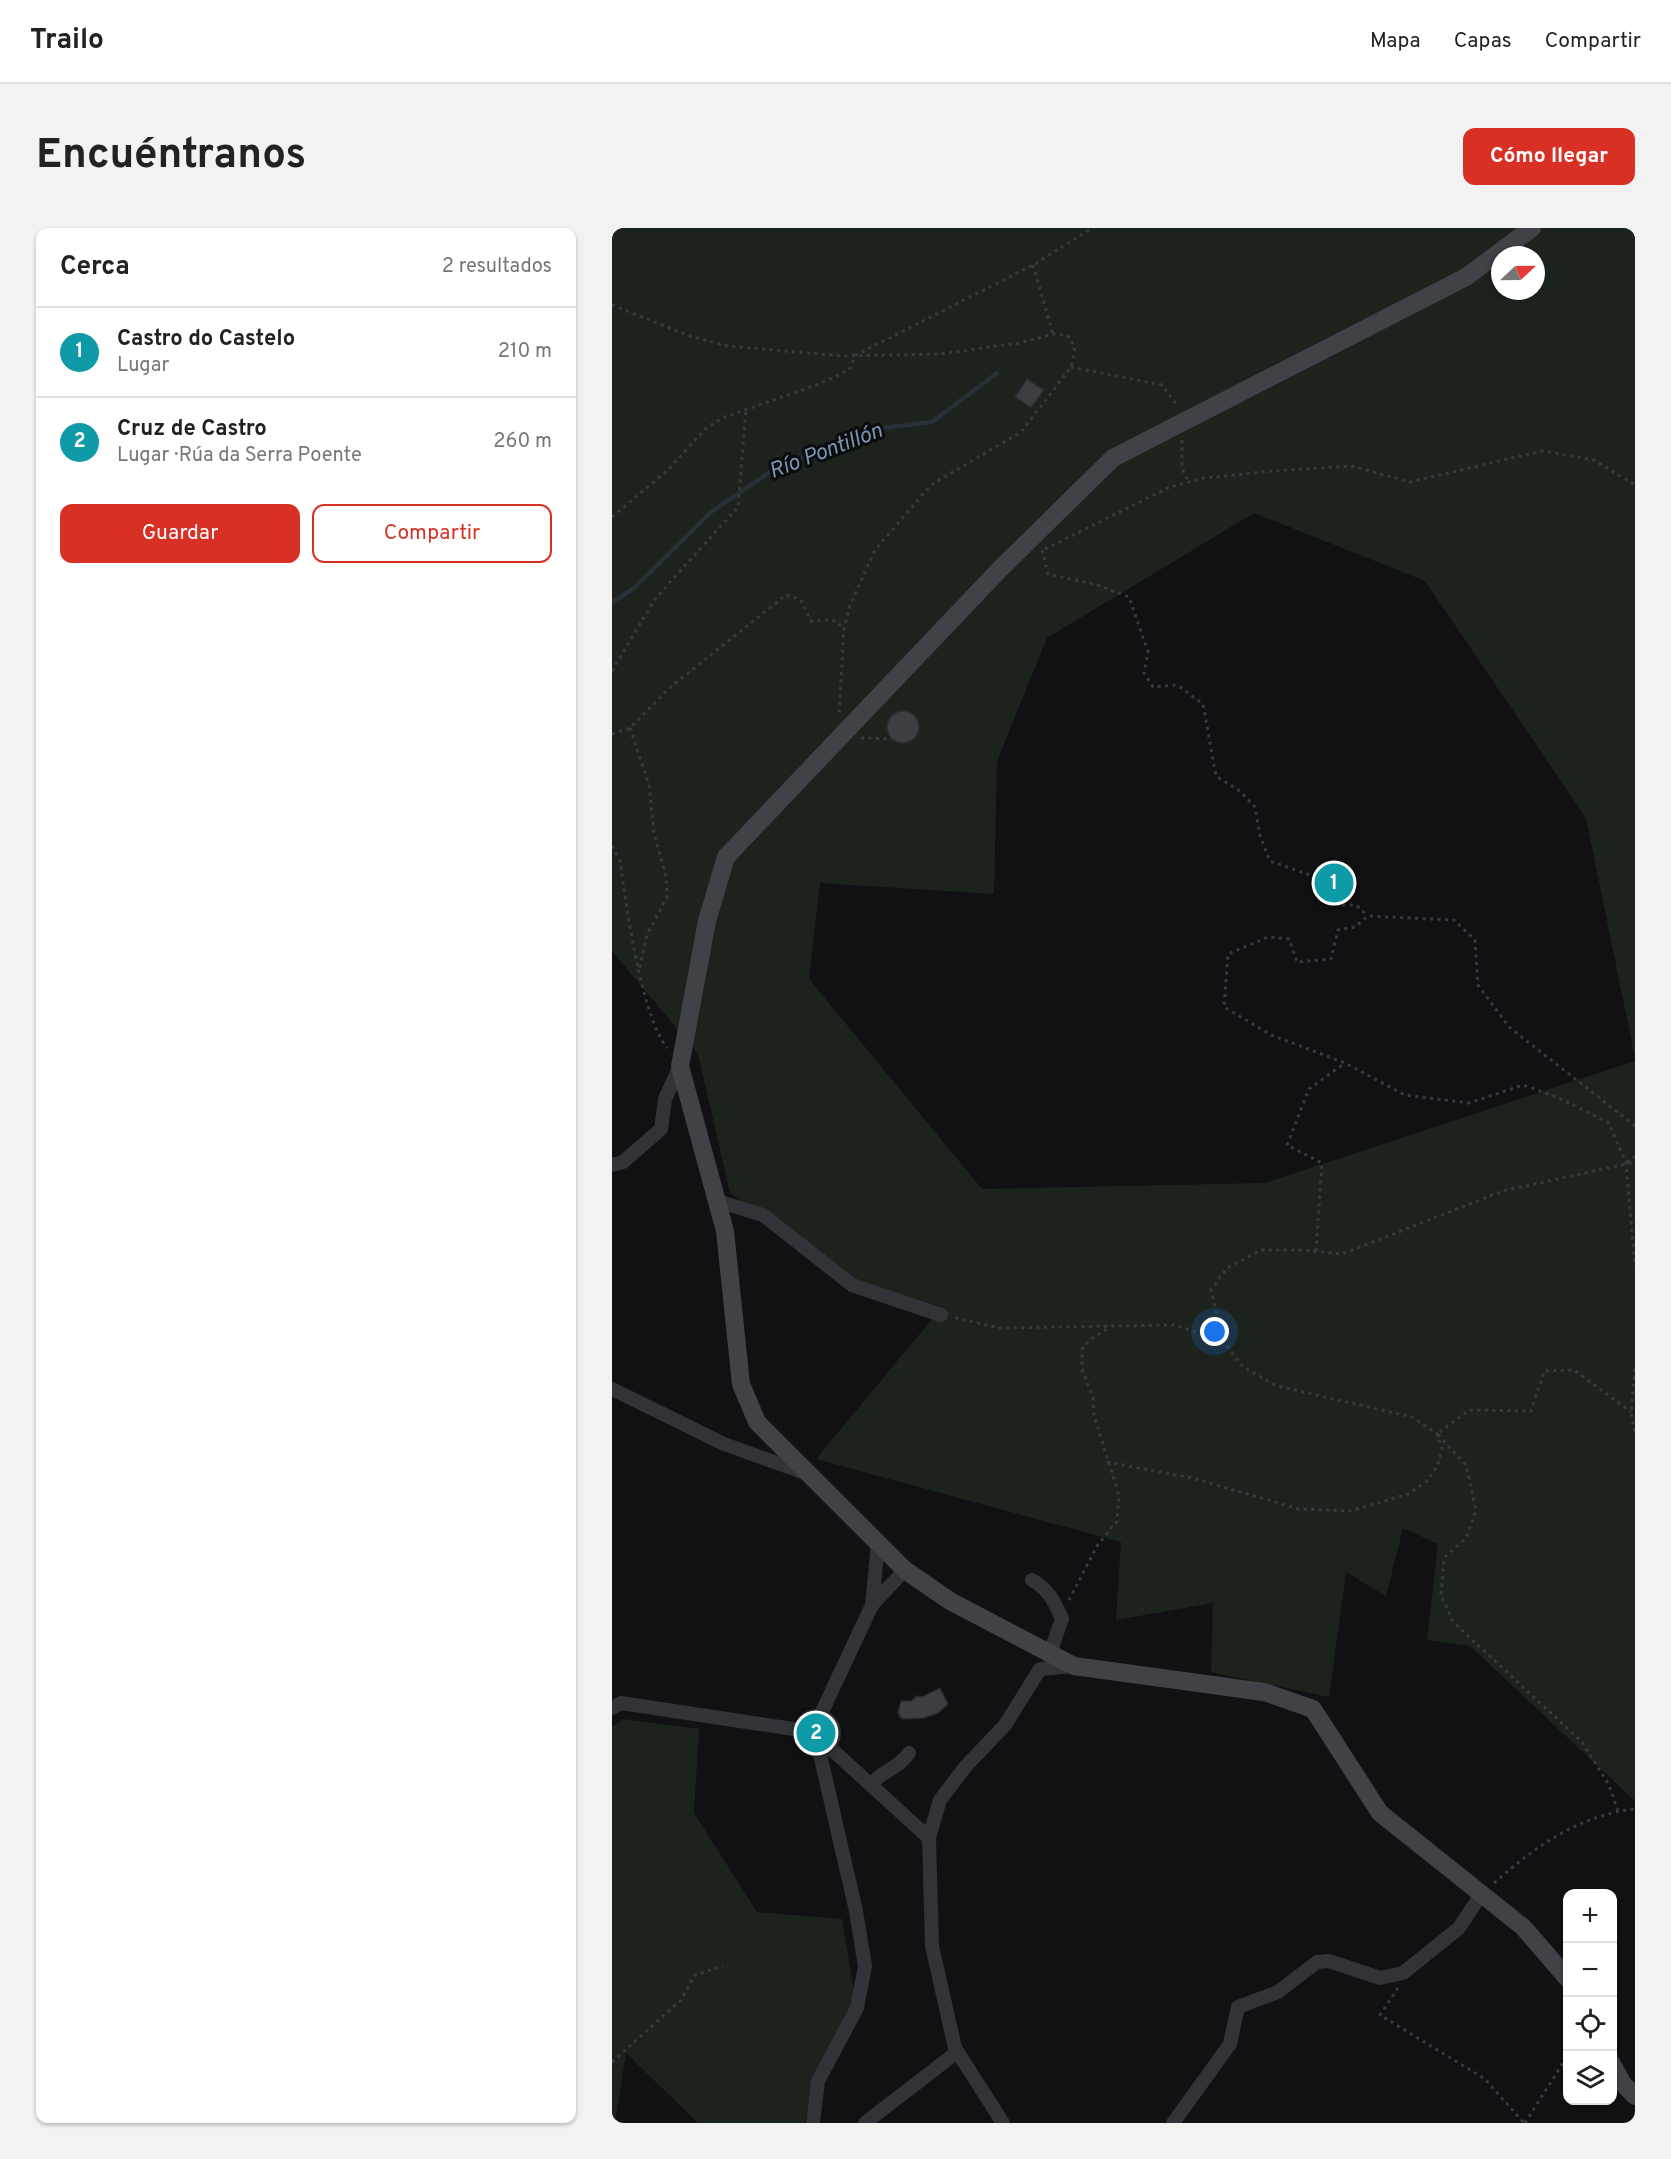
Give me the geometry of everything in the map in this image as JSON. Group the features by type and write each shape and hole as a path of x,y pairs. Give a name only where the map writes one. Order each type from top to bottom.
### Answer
{"street":[{"path":"612,1165 623,1162 661,1129 665,1099 680,1066 707,921 726,857 838,737 1035,546 1113,458 1466,277 1532,228"},
{"path":"680,1066 725,1231 741,1384 757,1422 905,1570 950,1601 1074,1666"},
{"path":"717,1201 763,1215 852,1285 941,1315"},
{"path":"612,1389 724,1444 808,1474"},
{"path":"872,1605 878,1543"},
{"path":"820,1716 872,1605 905,1570"},
{"path":"1032,1580 1041,1585 1054,1599 1062,1619 1050,1653"},
{"path":"1003,2123 957,2052 932,1946 929,1838 940,1800 966,1766 1005,1725 1040,1669 1074,1666 1264,1692 1313,1709 1380,1813 1523,1927 1563,1973"},
{"path":"615,1704 800,1730"},
{"path":"813,2123 818,2081 857,2008 865,1966 824,1748 834,1731 829,1721 820,1716 804,1720 800,1730 804,1745 824,1748 871,1785 929,1838"},
{"path":"871,1785 878,1776 900,1766 909,1753"},
{"path":"1173,2123 1230,2044 1238,2007 1278,1992 1317,1962 1329,1961 1380,1978 1403,1973 1459,1928 1482,1893"},
{"path":"865,2123 957,2052"},
{"path":"1617,2073 1623,2084 1635,2096"}],"path":[{"path":"612,517 668,470 705,429 722,418 819,384 849,370 856,356 1033,265 1092,228"},
{"path":"1033,265 1053,334"},
{"path":"612,305 690,336 728,346 856,356 940,354 1019,343 1053,334 1067,335 1075,347 1071,367 1021,432 931,485 875,550 850,605 844,628 838,737 892,739"},
{"path":"1071,367 1162,385 1178,404 1182,421 1182,469 1189,482"},
{"path":"612,670 655,599 738,507 746,409"},
{"path":"1635,484 1594,460 1542,451 1472,470 1410,482 1351,466 1274,471 1189,482 1168,488 1035,546 1048,574 1097,585 1129,597 1148,652 1144,673 1153,687 1177,685 1203,704 1216,776 1240,791 1255,807 1260,836 1270,861 1327,881 1338,905 1356,905 1368,916 1454,920 1475,940 1478,985 1509,1027 1567,1070 1635,1126"},
{"path":"612,734 630,728 668,689 786,595 800,599 811,621 833,620 844,628"},
{"path":"630,728 649,785 654,834 666,876 668,897 647,935 639,970"},
{"path":"612,846 620,861 639,970 661,1040 680,1066"},
{"path":"1368,916 1354,927 1338,930 1331,959 1297,962 1289,939 1268,938 1228,954 1224,1008 1271,1035 1345,1063 1405,1095 1469,1103 1523,1085 1557,1097 1609,1123 1626,1163 1635,1267"},
{"path":"1316,1251 1322,1163 1287,1145 1309,1089 1345,1063"},
{"path":"1626,1163 1635,1157"},
{"path":"1618,1811 1609,1785 1582,1742 1453,1622 1441,1595 1444,1557 1466,1538 1476,1510 1466,1465 1437,1434 1412,1417 1277,1386 1243,1367 1223,1341 1211,1290 1227,1268 1260,1250 1342,1254 1503,1191 1635,1162"},
{"path":"941,1315 1000,1328 1175,1325 1223,1341"},
{"path":"1062,1619 1097,1546 1117,1521 1119,1495 1094,1416 1093,1398 1082,1370 1083,1349 1089,1340 1111,1327"},
{"path":"1635,1369 1631,1412 1635,1433"},
{"path":"1437,1434 1469,1410 1532,1411 1544,1371 1574,1370 1631,1412"},
{"path":"1107,1462 1192,1478 1299,1509 1350,1511 1408,1494 1426,1482 1437,1467 1442,1449 1437,1434"},
{"path":"1482,1893 1534,1849 1605,1812 1635,1809"},
{"path":"612,2062 680,2001 695,1975 723,1966"},
{"path":"1412,1966 1380,2015 1485,2079 1524,2123 1563,2063"}],"shaded area":[{"path":"612,228 1635,228 1635,1058 1586,818 1425,581 1254,513 1047,638 997,761 994,894 820,883 809,979 982,1189 1265,1183 1635,1061 1635,1801 1470,1646 1427,1640 1438,1544 1403,1528 1386,1596 1346,1572 1329,1697 1211,1672 1213,1603 1116,1620 1121,1542 816,1459 942,1307 857,1282 730,1193 698,1054 612,951"},
{"path":"623,1719 699,1729 694,1813 757,1912 842,1919 855,1998 812,2078 805,2123 698,2123 626,2053 615,2123 612,2123 612,1727"}],"building":[{"path":"1027,379 1044,390 1031,408 1015,397"},
{"path":"903,711 914,716 919,727 914,738 903,743 892,738 887,727 892,716"},
{"path":"940,1688 948,1704 938,1713 924,1718 902,1719 898,1713 901,1701 911,1701 917,1696 922,1697"}],"waterway":[{"name":"Río Pontillón","path":"612,602 633,589 711,512 773,470 875,429 932,422 997,373"}],"place":[{"name":"Castro do Castelo","path":"1334,883"},
{"name":"Cruz de Castro","path":"816,1733"}]}
